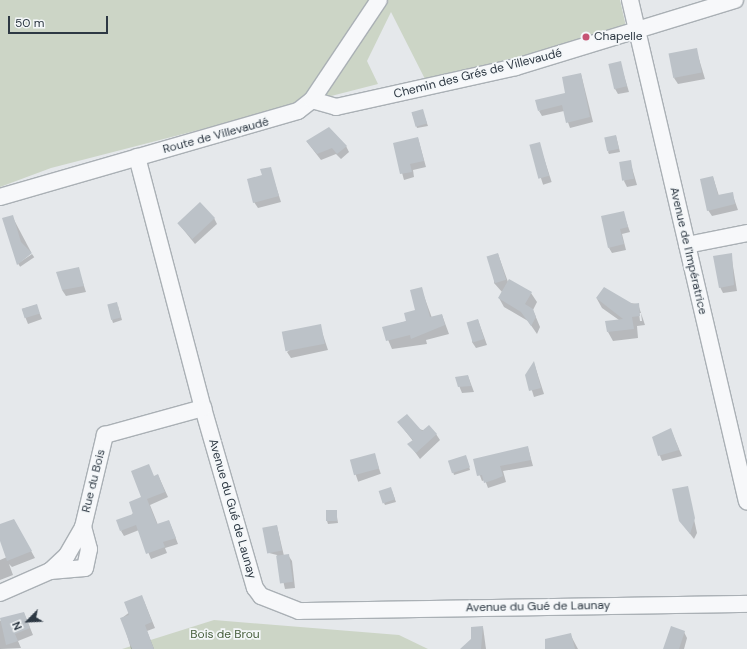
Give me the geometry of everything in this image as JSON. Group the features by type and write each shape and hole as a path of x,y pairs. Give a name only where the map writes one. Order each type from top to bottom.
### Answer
{"street":[{"name":"Route de Villevaudé","path":"0,196 280,118 298,111 312,100 379,0"},
{"name":"Avenue de l'Impératrice","path":"630,0 747,502"},
{"name":"Chemin des Grés de Villevaudé","path":"312,100 336,107 516,67 638,32 735,0"},
{"name":"Avenue du Gué de Launay","path":"137,157 202,408 255,588 261,596 299,611 747,604"},
{"path":"687,245 747,233"},
{"name":"Rue du Bois","path":"50,571 67,554 83,527 105,435 202,408"},
{"name":"Rue du Bois","path":"0,593 50,571 85,568 88,549 83,527"}],"green space":[{"path":"0,0 620,0 627,31 427,83 391,12 367,61 378,84 51,168 0,187"},
{"name":"Bois de Brou","path":"214,620 399,635 428,649 122,649"}],"building":[{"path":"697,48 702,73 673,78 669,54"},
{"path":"621,61 627,86 614,89 608,64"},
{"path":"581,73 590,117 566,123 562,105 538,111 535,100 565,93 562,77"},
{"path":"423,109 427,123 416,127 411,112"},
{"path":"329,127 347,146 337,154 332,148 317,154 306,141"},
{"path":"616,135 619,149 607,151 604,137"},
{"path":"418,137 424,161 410,164 412,172 400,174 393,143"},
{"path":"540,142 549,176 538,179 529,145"},
{"path":"631,160 634,179 622,181 619,162"},
{"path":"271,167 279,196 253,203 247,179 262,175 260,169"},
{"path":"713,176 718,195 733,192 735,204 707,211 700,179"},
{"path":"200,202 215,218 192,239 177,223"},
{"path":"624,211 628,227 620,229 624,244 608,248 601,216"},
{"path":"13,215 21,242 32,253 17,265 2,218"},
{"path":"498,253 506,280 495,283 487,257"},
{"path":"732,253 734,285 719,288 713,256"},
{"path":"79,267 84,286 62,290 56,272"},
{"path":"509,279 532,292 525,304 533,309 536,317 531,326 521,312 498,298"},
{"path":"422,287 430,317 442,314 445,325 411,339 410,335 386,341 382,327 406,321 404,313 415,310 410,290"},
{"path":"604,287 633,304 639,303 640,316 632,317 634,329 607,332 605,321 623,319 596,298"},
{"path":"117,302 121,318 111,320 107,304"},
{"path":"37,304 40,314 25,318 22,309"},
{"path":"478,319 484,339 473,343 467,323"},
{"path":"321,324 325,344 286,351 282,332"},
{"path":"534,361 541,388 529,391 525,375"},
{"path":"468,375 471,386 458,387 455,377"},
{"path":"407,414 422,431 429,425 437,434 416,453 407,444 413,440 397,422"},
{"path":"671,428 679,450 658,456 652,437"},
{"path":"528,446 531,460 500,466 503,476 484,483 482,475 477,476 473,459"},
{"path":"375,453 379,468 354,475 350,460"},
{"path":"466,455 470,467 452,473 448,461"},
{"path":"149,464 154,476 158,474 165,492 147,499 157,524 169,520 176,538 163,542 165,547 146,554 136,525 120,531 116,520 133,514 129,502 141,497 131,471"},
{"path":"688,486 695,518 690,534 679,521 672,489"},
{"path":"391,487 395,499 383,503 379,491"},
{"path":"326,510 337,510 337,521 326,521"},
{"path":"14,519 32,551 7,561 0,541 0,524"},
{"path":"277,525 282,551 267,553 262,528"},
{"path":"289,554 293,582 280,584 276,556"},
{"path":"142,595 152,622 145,625 154,649 132,649 120,618 129,615 124,602"},
{"path":"24,612 30,628 15,634 18,641 6,645 0,618"},
{"path":"483,626 481,649 460,649 471,639 471,627"},
{"path":"671,626 685,631 679,649 663,649"},
{"path":"571,633 575,649 545,649 545,639"}],"place":[{"name":"Chapelle","path":"586,37"}]}
